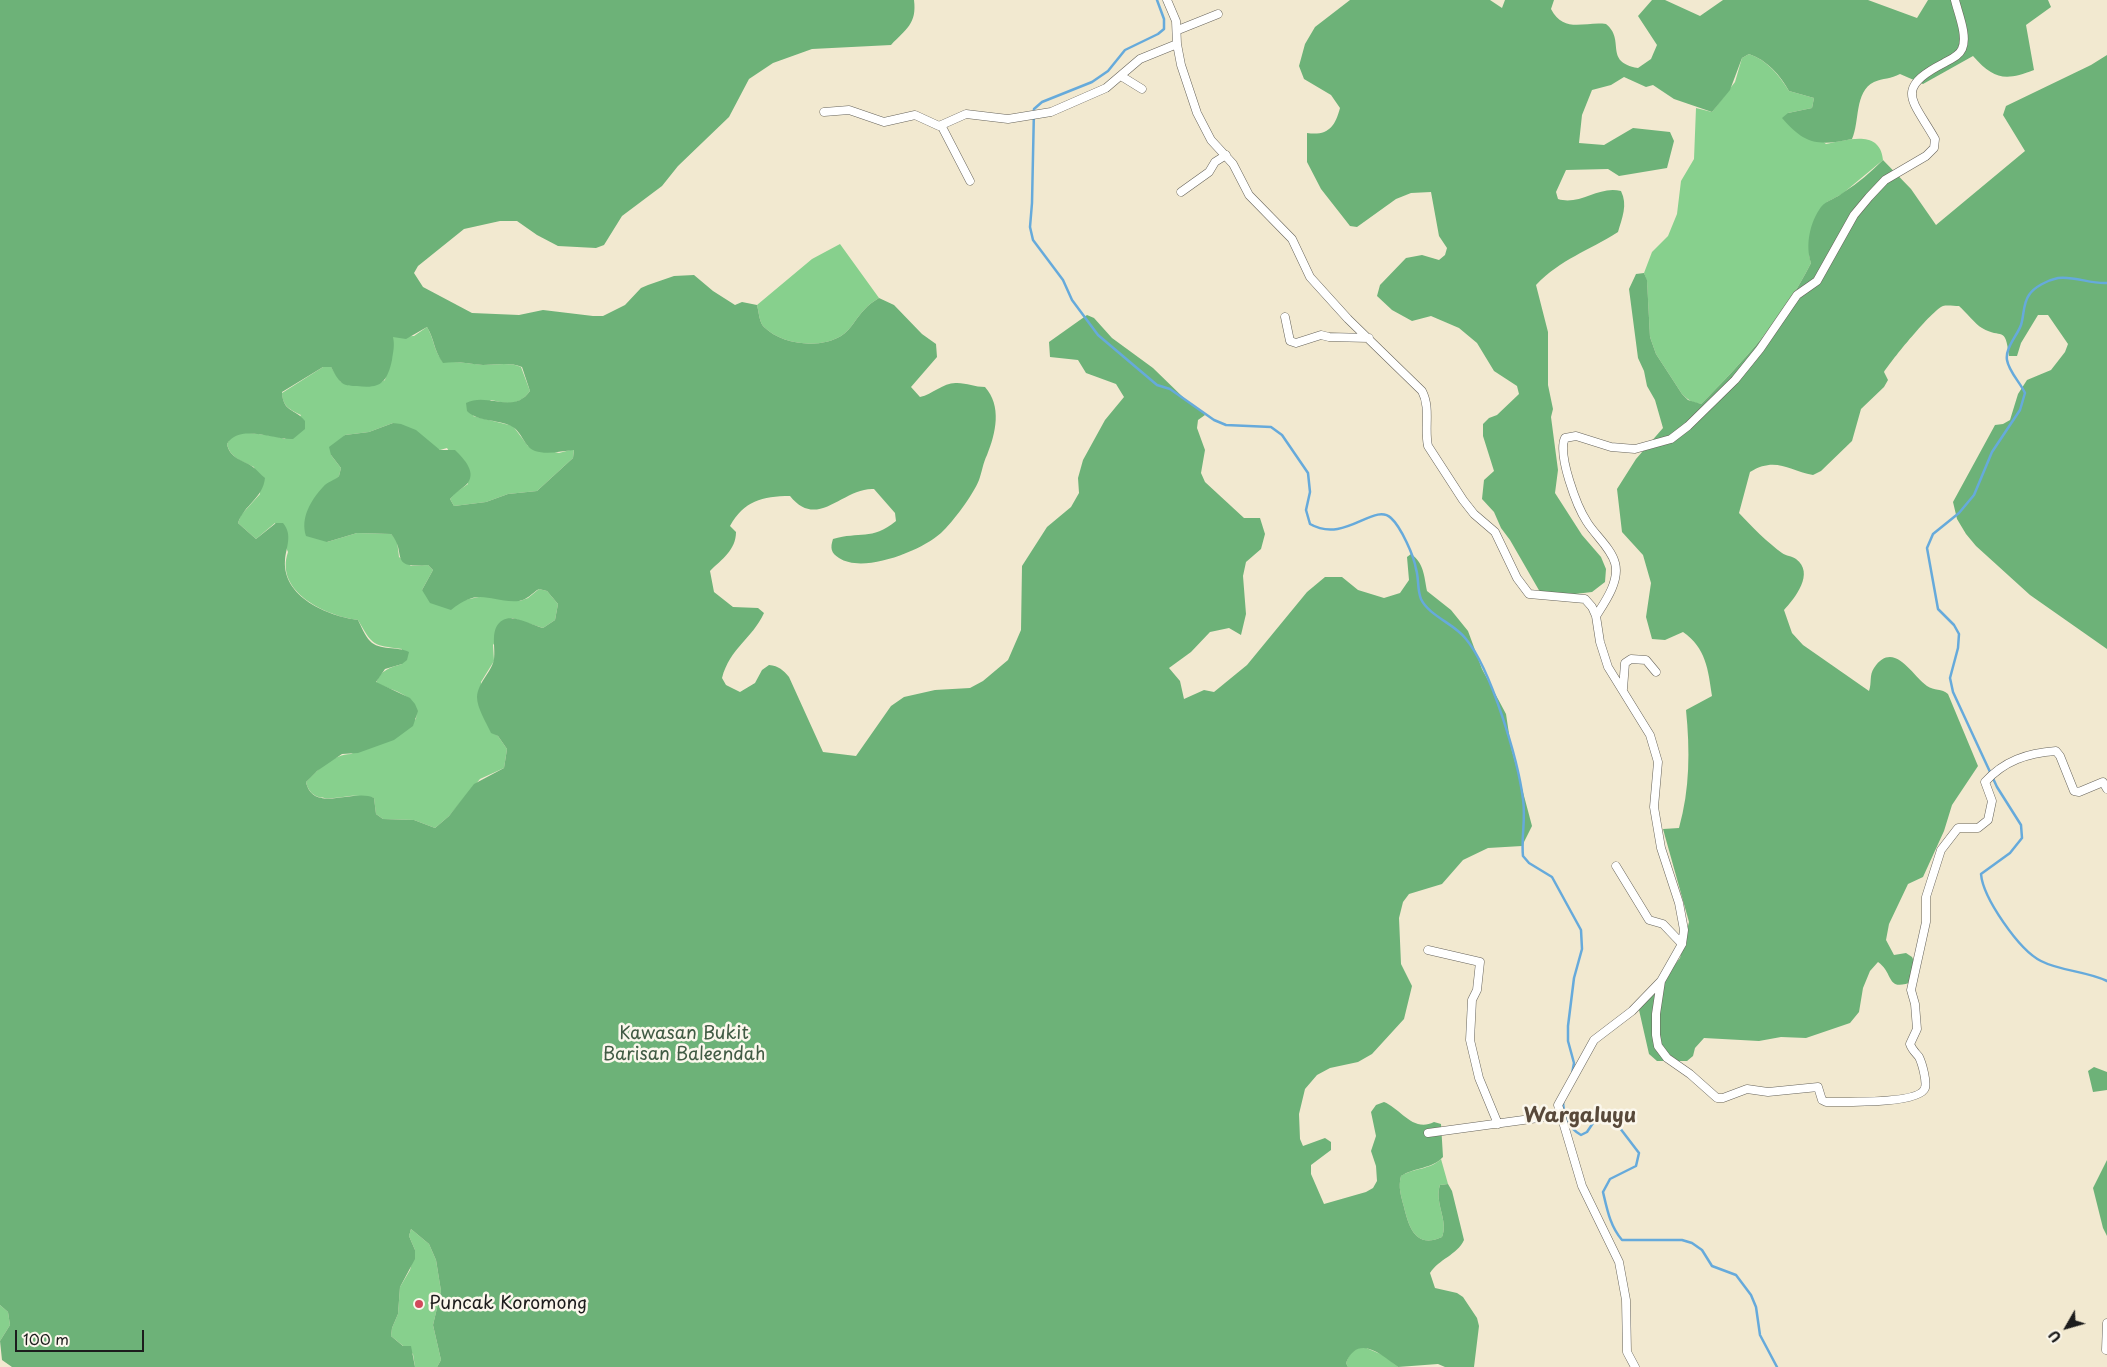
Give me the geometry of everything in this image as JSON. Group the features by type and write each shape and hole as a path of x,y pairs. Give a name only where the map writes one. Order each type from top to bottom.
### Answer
{"street":[{"path":"1167,0 1174,12 1178,30 1176,44 1181,64 1197,112 1211,140 1226,155 1257,206 1278,223 1292,239 1310,278 1422,391 1427,407 1426,437 1428,446 1463,500 1474,514 1495,532 1522,587 1529,594 1585,600 1592,607 1596,616 1600,642 1608,667 1650,735 1658,762 1654,807 1661,848 1683,917 1682,944 1661,981 1632,1011 1594,1040 1558,1105 1582,1186 1619,1262 1626,1300 1627,1352 1634,1367"},
{"path":"1596,616 1606,600 1616,576 1615,562 1586,522 1579,507 1563,455 1562,444 1565,438 1571,435 1611,447 1635,449 1671,439 1688,426 1734,380 1760,350 1797,296 1817,281 1854,215 1869,196 1885,180 1926,156 1934,148 1935,140 1918,113 1912,98 1912,86 1918,78 1956,56 1963,48 1962,30 1955,0"},
{"path":"1178,30 1218,14"},
{"path":"941,125 966,114 996,119 1042,114 1089,97 1106,88 1140,58 1176,44"},
{"path":"1121,76 1142,89"},
{"path":"824,112 849,110 880,122 915,115 941,125 970,181"},
{"path":"1181,192 1209,172 1215,162 1226,155"},
{"path":"1285,317 1290,341 1296,343 1321,335 1369,338"},
{"path":"1623,689 1625,663 1631,659 1646,660 1656,672"},
{"path":"1661,981 1656,1014 1658,1046 1667,1058 1690,1074 1717,1098 1723,1098 1747,1089 1768,1092 1818,1087 1822,1100 1826,1102 1888,1101 1920,1093 1925,1085 1920,1061 1910,1044 1917,1029 1915,1004 1911,990 1926,922 1926,897 1941,850 1956,829 1978,828 1988,820 1992,801 1984,782 1994,772 2018,758 2056,751 2060,756 2074,791 2079,792 2103,782 2107,789"},
{"path":"1616,866 1649,920 1663,924 1682,944"},
{"path":"1428,950 1478,959 1480,962 1477,990 1472,1000 1470,1040 1479,1078 1498,1124"},
{"path":"1428,1132 1560,1115"},
{"path":"2106,1350 2107,1323"}],"green space":[{"name":"Kawasan Bukit Barisan Baleendah","path":"0,0 914,0 912,21 891,45 812,49 773,63 749,79 729,117 678,166 662,186 622,216 604,245 596,248 558,246 537,235 517,221 500,221 464,229 418,266 414,273 423,287 472,313 519,315 543,310 593,316 603,316 625,305 641,288 648,285 674,276 694,275 713,291 735,305 742,302 757,305 762,325 772,333 791,341 812,344 823,343 841,336 871,303 879,298 894,305 922,334 936,344 937,357 911,387 920,397 952,383 985,387 994,403 996,420 993,438 979,480 968,500 951,522 941,533 920,547 877,562 849,562 834,554 831,548 833,539 879,531 896,521 895,513 874,489 852,494 821,509 800,506 790,496 762,499 741,511 730,526 736,532 734,544 728,554 710,571 714,592 733,607 758,608 764,613 754,630 730,659 722,678 726,685 740,692 755,683 762,670 769,665 778,667 789,677 823,752 856,756 891,706 904,697 935,690 970,688 983,681 1008,660 1021,630 1022,566 1047,527 1071,507 1079,493 1078,478 1083,460 1105,420 1124,397 1116,384 1086,373 1078,360 1050,357 1049,342 1087,315 1094,318 1112,338 1153,368 1189,403 1202,411 1205,415 1198,420 1197,428 1205,450 1201,473 1205,482 1244,518 1260,518 1265,534 1261,549 1246,562 1243,576 1246,614 1241,635 1229,628 1210,632 1191,652 1169,668 1180,681 1184,699 1204,690 1214,692 1247,665 1307,592 1325,577 1342,577 1358,590 1384,598 1400,593 1409,580 1407,557 1411,554 1419,561 1427,591 1451,610 1468,631 1482,669 1506,714 1511,747 1532,826 1522,846 1488,848 1463,860 1442,884 1409,894 1403,902 1399,918 1401,964 1412,986 1404,1019 1372,1054 1358,1062 1330,1068 1317,1075 1305,1089 1299,1114 1300,1139 1303,1146 1325,1138 1331,1142 1331,1150 1311,1165 1311,1174 1324,1204 1366,1192 1373,1188 1377,1181 1376,1166 1371,1151 1376,1136 1371,1112 1376,1105 1384,1102 1413,1122 1426,1125 1434,1122 1441,1124 1443,1157 1434,1164 1401,1176 1400,1192 1411,1229 1420,1238 1433,1240 1442,1237 1444,1231 1439,1198 1440,1185 1448,1184 1452,1191 1464,1240 1457,1250 1438,1264 1430,1273 1435,1288 1457,1293 1463,1297 1477,1318 1479,1326 1474,1367 1445,1367 1438,1364 1398,1367 1378,1353 1364,1348 1357,1349 1351,1354 1346,1363 1348,1367 437,1367 441,1360 433,1325 441,1291 436,1260 429,1244 411,1229 409,1236 415,1250 415,1259 400,1287 398,1314 391,1336 403,1346 411,1346 415,1367 12,1367 2,1360 0,1341 10,1325 8,1312 0,1305","holes":["427,327 437,353 443,363 507,364 522,367 530,391 523,398 508,402 474,400 466,403 467,411 471,415 500,422 515,428 528,446 535,451 549,453 574,450 573,458 537,491 508,494 486,502 454,506 450,499 466,485 471,476 468,466 455,450 440,450 416,430 393,423 369,432 345,435 329,447 331,455 341,468 339,476 325,485 311,503 304,523 306,536 327,542 357,533 391,534 396,541 403,562 407,565 415,566 428,565 433,570 422,590 430,603 451,610 461,603 477,597 519,601 527,598 539,589 547,591 558,604 555,620 543,628 512,618 503,620 496,628 493,664 480,687 477,701 491,733 498,736 507,749 504,768 474,784 449,816 435,828 414,820 383,819 376,814 374,798 366,796 325,798 317,797 310,791 306,782 317,771 342,754 358,753 394,740 413,726 418,711 410,698 376,682 385,669 402,664 407,660 409,652 374,644 366,636 358,620 346,618 321,609 299,594 291,584 286,573 285,560 288,532 283,523 276,523 256,539 238,523 244,511 261,491 265,478 253,467 234,456 227,444 240,434 248,433 293,439 305,429 305,421 287,407 282,392 323,367 331,367 339,380 345,385 365,387 377,385 388,374 394,349 393,337 406,339"]},
{"path":"1350,0 1490,0 1502,8 1505,0 1554,0 1551,9 1556,17 1562,21 1576,25 1606,24 1612,30 1615,37 1618,56 1621,61 1638,68 1651,59 1657,45 1638,16 1652,0 1665,0 1700,16 1723,0 1868,0 1917,18 1928,0 2048,0 2051,7 2026,25 2034,70 2016,76 2001,76 1987,70 1973,56 1923,84 1900,74 1874,82 1863,93 1860,100 1852,139 1821,143 1798,134 1782,118 1788,113 1812,108 1814,98 1789,91 1772,69 1762,60 1749,54 1742,58 1730,90 1712,112 1674,99 1653,85 1646,87 1624,77 1611,85 1592,90 1582,115 1579,143 1604,145 1633,128 1670,132 1674,141 1667,168 1619,176 1608,169 1566,170 1556,192 1558,199 1574,200 1605,191 1621,191 1624,201 1624,212 1618,232 1555,268 1536,285 1548,332 1548,385 1553,409 1551,417 1558,470 1555,493 1582,535 1601,557 1606,569 1605,582 1592,592 1575,594 1540,592 1501,528 1494,512 1482,499 1484,480 1494,471 1483,436 1483,424 1489,418 1497,415 1519,394 1517,386 1494,371 1477,343 1459,328 1431,316 1412,321 1392,310 1377,296 1380,285 1406,258 1422,255 1439,260 1445,255 1447,248 1439,236 1431,192 1411,193 1396,199 1357,227 1350,226 1321,189 1307,162 1307,133 1320,133 1330,129 1336,120 1340,108 1331,95 1304,79 1299,66 1305,44 1315,27"},
{"path":"1749,54 1761,60 1772,69 1789,91 1814,98 1812,108 1788,113 1826,144 1853,139 1869,140 1881,150 1883,160 1842,194 1827,202 1809,255 1811,263 1800,283 1762,338 1701,404 1691,401 1682,394 1656,354 1650,337 1647,281 1644,273 1652,252 1668,236 1677,214 1681,181 1694,159 1696,108 1712,112 1735,82 1742,58"},
{"path":"2107,55 2107,649 2030,595 1976,546 1957,519 1953,502 1995,425 2003,424 2010,420 2018,394 2027,380 2051,370 2065,352 2068,344 2048,315 2038,315 2021,343 2017,356 2009,356 2008,346 2002,334 1982,328 1959,306 1943,306 1921,326 1884,372 1888,380 1884,387 1861,409 1852,441 1821,471 1813,475 1775,465 1759,467 1750,472 1739,513 1771,544 1784,554 1796,559 1804,571 1798,592 1784,610 1792,633 1803,645 1869,691 1874,668 1881,660 1889,657 1896,658 1902,662 1927,686 1946,692 1978,766 1952,805 1944,831 1923,877 1908,884 1889,924 1886,940 1894,955 1906,953 1912,957 1918,969 1914,981 1899,985 1894,983 1878,962 1870,971 1863,988 1859,1012 1850,1023 1806,1038 1781,1037 1759,1041 1704,1038 1695,1048 1693,1056 1687,1061 1657,1061 1649,1054 1639,1010 1680,958 1689,922 1663,829 1679,828 1683,813 1688,769 1686,710 1712,696 1705,660 1691,638 1683,632 1665,640 1652,639 1646,617 1651,583 1643,555 1622,532 1617,489 1636,459 1663,428 1655,400 1647,386 1644,371 1638,358 1629,289 1636,274 1644,273 1647,280 1650,337 1656,354 1682,394 1688,400 1701,404 1762,338 1800,283 1811,263 1808,249 1811,227 1823,205 1854,185 1883,160 1911,189 1936,225 2025,151 2003,115 2006,106 2091,65"},
{"path":"840,244 879,298 866,308 845,333 823,343 812,344 791,341 781,338 764,327 760,320 757,305 812,259"},
{"path":"427,327 437,353 443,362 483,365 507,364 521,367 530,391 526,396 512,403 491,400 473,416 513,426 528,446 559,453 574,449 573,458 537,491 508,494 486,502 454,506 450,499 468,484 447,448 440,450 393,423 369,432 345,435 331,455 341,468 339,476 334,482 327,542 357,533 391,534 397,541 399,557 411,566 428,565 433,570 422,590 464,600 484,596 520,601 528,598 539,589 547,591 558,604 555,620 543,628 512,618 493,645 494,661 481,682 491,732 498,736 507,749 504,768 480,779 449,816 435,828 414,820 383,819 376,814 374,798 356,796 324,798 313,794 309,789 306,782 332,760 351,754 416,719 414,704 410,699 376,683 380,675 386,670 402,664 402,649 374,643 358,620 332,613 306,600 289,579 286,566 288,552 275,523 256,539 238,523 241,515 260,494 254,467 234,456 227,444 238,433 262,434 285,439 301,415 287,407 282,393 323,367 331,367 341,382 363,386 379,383 385,380 393,337 414,336"},
{"path":"2094,1067 2107,1072 2107,1090 2093,1092 2088,1071"},
{"path":"1441,1159 1448,1184 1440,1185 1439,1192 1444,1231 1442,1237 1426,1240 1420,1238 1411,1229 1401,1195 1400,1180 1401,1176 1406,1173 1437,1163"},
{"path":"2107,1160 2107,1236 2103,1228 2093,1188"},
{"path":"411,1229 429,1244 436,1260 441,1291 433,1325 441,1360 437,1367 415,1367 413,1354 391,1336 398,1314 400,1287 410,1270 415,1250 409,1236"},
{"path":"0,1305 8,1312 10,1325 0,1341"},
{"path":"1364,1347 1385,1356 1398,1367 1348,1367 1346,1363 1351,1354 1355,1350"}],"waterway":[{"path":"1157,0 1164,19 1164,29 1158,34 1125,50 1108,71 1092,82 1042,102 1034,109 1030,227 1033,240 1063,280 1072,300 1098,335 1157,385 1170,389 1214,420 1226,425 1271,427 1282,435 1308,473 1310,492 1306,510 1310,524 1323,529 1335,529 1347,527 1376,515 1384,514 1391,518 1399,528 1415,563 1421,599 1430,610 1466,639 1485,671 1494,693 1516,762 1520,782 1524,806 1523,856 1529,863 1552,877 1581,930 1582,949 1574,978 1568,1026 1568,1041 1574,1063 1572,1074"},
{"path":"2107,283 2058,278 2042,284 2029,295 2021,325 2009,347 2007,356 2010,369 2025,393 2020,410 1992,452 1974,495 1959,513 1933,534 1927,548 1938,609 1954,625 1959,634 1958,648 1950,678 1953,692 1997,787 2021,825 2022,838 2010,853 1981,874 1983,884 1995,909 2013,935 2032,955 2048,964 2107,981"},
{"path":"1563,1100 1567,1120 1576,1132 1581,1135 1587,1132 1597,1117 1604,1116 1613,1119 1639,1153 1636,1166 1610,1179 1603,1192 1612,1223 1622,1240 1682,1240 1692,1243 1702,1250 1712,1266 1736,1275 1751,1295 1756,1307 1760,1335 1777,1367"}],"place":[{"name":"Puncak Koromong","path":"419,1304"}],"district":[{"name":"Wargaluyu","path":"1580,1116"}]}
